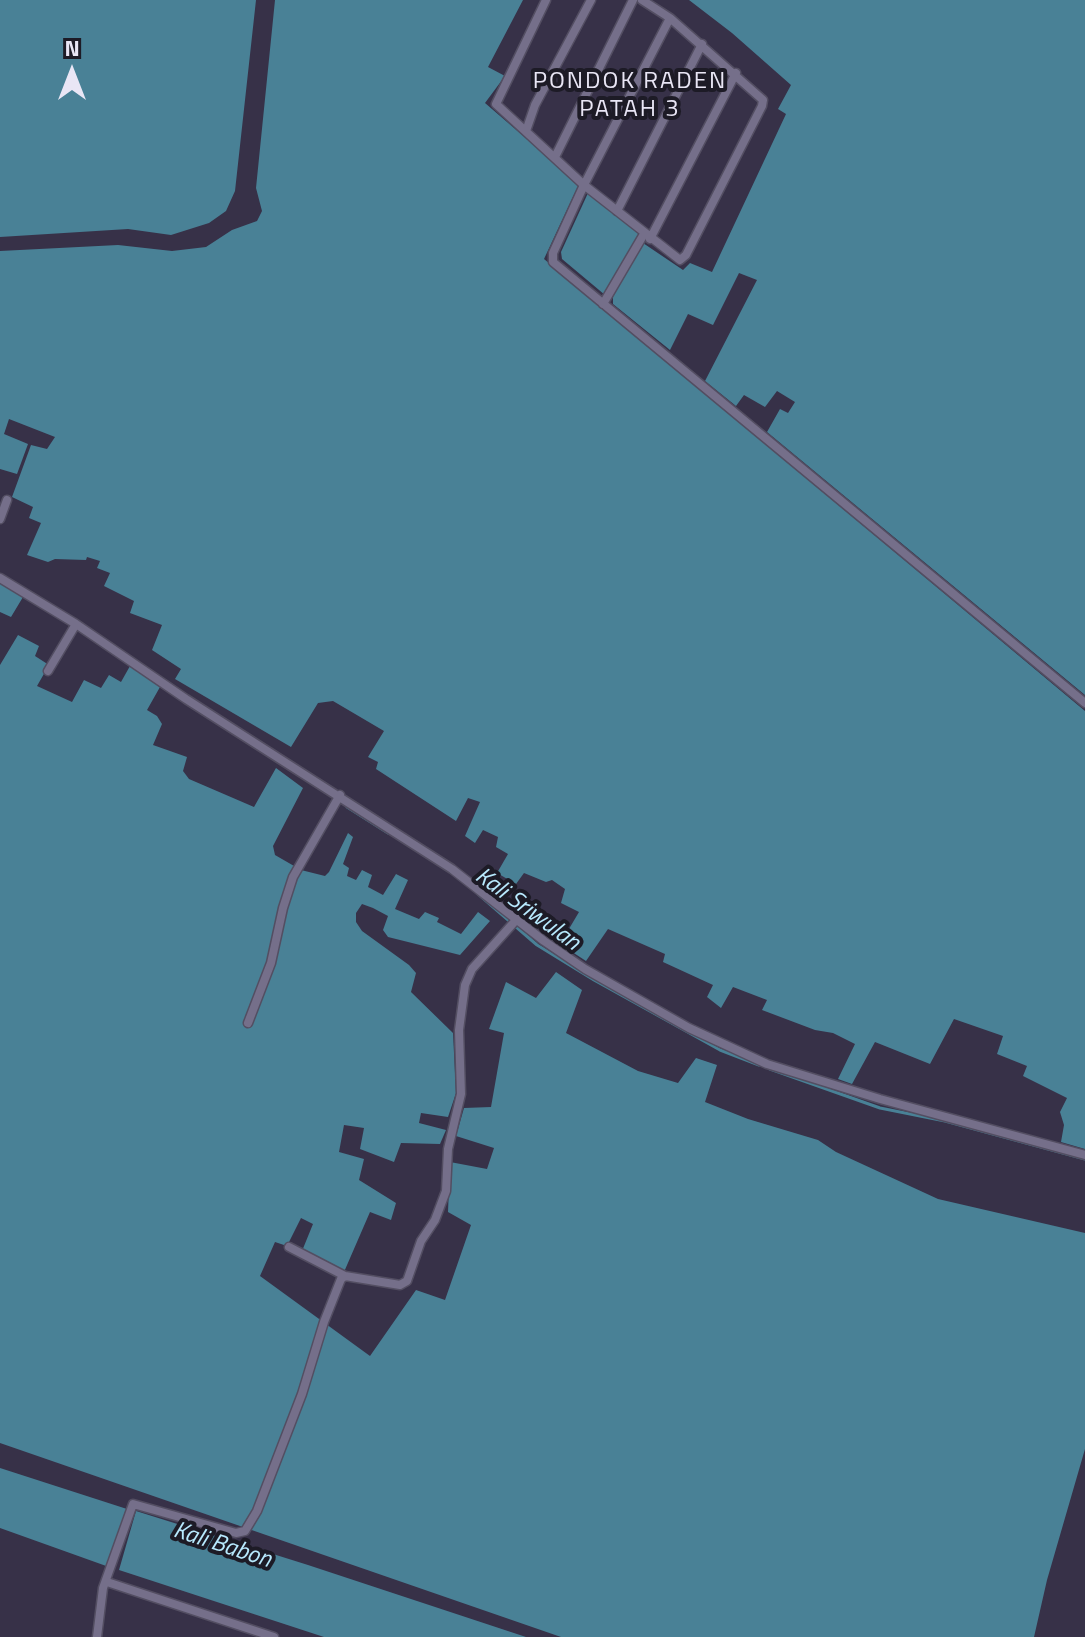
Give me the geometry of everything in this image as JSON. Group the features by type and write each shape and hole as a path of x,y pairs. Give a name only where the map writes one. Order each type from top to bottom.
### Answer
{"street":[{"path":"546,0 496,104 584,185 677,259 686,255 763,102 762,96 702,44 642,0"},
{"path":"526,131 535,105 591,0"},
{"path":"555,157 633,0"},
{"path":"670,18 584,185 552,258 553,262 1085,703"},
{"path":"617,211 702,44"},
{"path":"603,304 647,236 736,73"},
{"path":"0,519 7,500"},
{"path":"0,578 76,624 186,699 452,869 585,969 689,1028 767,1064 880,1099 1085,1155"},
{"path":"48,671 76,624"},
{"path":"248,1023 271,963 293,877 340,795"},
{"path":"289,1247 345,1276 400,1285 407,1281 419,1245 435,1220 446,1191 448,1149 461,1094 459,1030 465,985 472,969 517,919"},
{"path":"97,1637 103,1588 133,1504 236,1533 245,1531 259,1506 302,1394 324,1322 345,1276"},
{"path":"107,1582 274,1637"}],"water":[{"path":"0,0 256,0 235,191 226,211 209,223 171,235 128,229 0,237"},
{"path":"275,0 523,0 488,67 505,76 485,103 579,184 544,259 1085,711 1085,1149 1061,1142 1064,1125 1060,1112 1067,1098 1023,1076 1027,1066 997,1054 1003,1036 954,1019 930,1064 875,1042 852,1084 838,1079 855,1044 833,1033 815,1030 762,1010 767,1000 733,987 721,1008 707,997 713,985 663,962 665,954 608,929 586,961 560,944 579,912 561,903 565,889 552,880 546,882 524,873 516,884 497,873 508,854 496,847 498,837 483,830 475,843 465,836 480,802 468,798 456,821 376,769 378,762 368,757 384,731 333,701 318,703 291,747 175,679 181,669 152,650 162,625 130,613 134,601 104,586 110,573 97,568 100,561 87,557 86,560 55,559 48,562 27,555 41,523 29,518 33,507 12,497 31,445 47,449 55,437 9,419 4,434 28,444 17,474 0,469 0,251 118,245 172,251 206,247 232,230 257,221 262,211 256,188"},
{"path":"689,0 1085,0 1085,695 767,432 780,409 788,413 795,402 777,391 765,407 744,395 736,406 705,381 757,280 739,273 713,325 688,314 670,350 613,304 613,296 643,243 683,270 690,263 712,272 786,114 778,109 791,85"},
{"path":"588,193 639,234 605,295 562,259 561,252"},
{"path":"0,583 23,597 11,617 0,612"},
{"path":"18,635 39,646 35,656 49,665 37,686 72,702 84,680 101,688 109,675 121,682 130,666 160,687 147,710 157,716 162,724 153,745 187,757 183,771 189,779 254,807 276,768 303,788 273,846 275,855 301,870 325,876 348,833 353,837 343,864 349,868 347,876 356,880 362,870 372,875 368,887 383,895 396,874 408,880 395,909 419,919 425,912 461,934 478,912 490,921 460,955 388,937 383,930 388,916 373,908 362,904 356,913 356,922 362,931 416,973 411,992 453,1033 456,1093 448,1117 421,1113 419,1123 446,1130 440,1144 401,1143 394,1162 360,1149 364,1128 344,1125 339,1152 364,1159 359,1180 396,1203 391,1220 370,1212 344,1272 302,1251 313,1224 301,1218 287,1246 275,1242 260,1276 370,1356 416,1290 445,1300 471,1225 448,1212 450,1162 487,1169 494,1148 456,1136 464,1108 491,1107 504,1033 489,1029 506,982 536,998 556,972 582,990 566,1033 638,1071 678,1083 696,1058 717,1065 705,1102 748,1119 818,1140 836,1152 938,1199 1085,1233 1085,1449 1034,1637 561,1637 0,1443 0,665"},
{"path":"0,1468 127,1509 109,1567 0,1528"},
{"name":"Kali Babon","path":"136,1511 526,1637 324,1637 119,1570"}],"waterway":[{"name":"Kali Sriwulan","path":"347,807 388,833"},
{"name":"Kali Sriwulan","path":"477,893 537,945 594,980 720,1050 759,1065"},
{"name":"Kali Sriwulan","path":"770,1069 880,1108 945,1121 1085,1159"}],"district":[{"name":"PONDOK RADEN PATAH 3","path":"630,96"}]}
